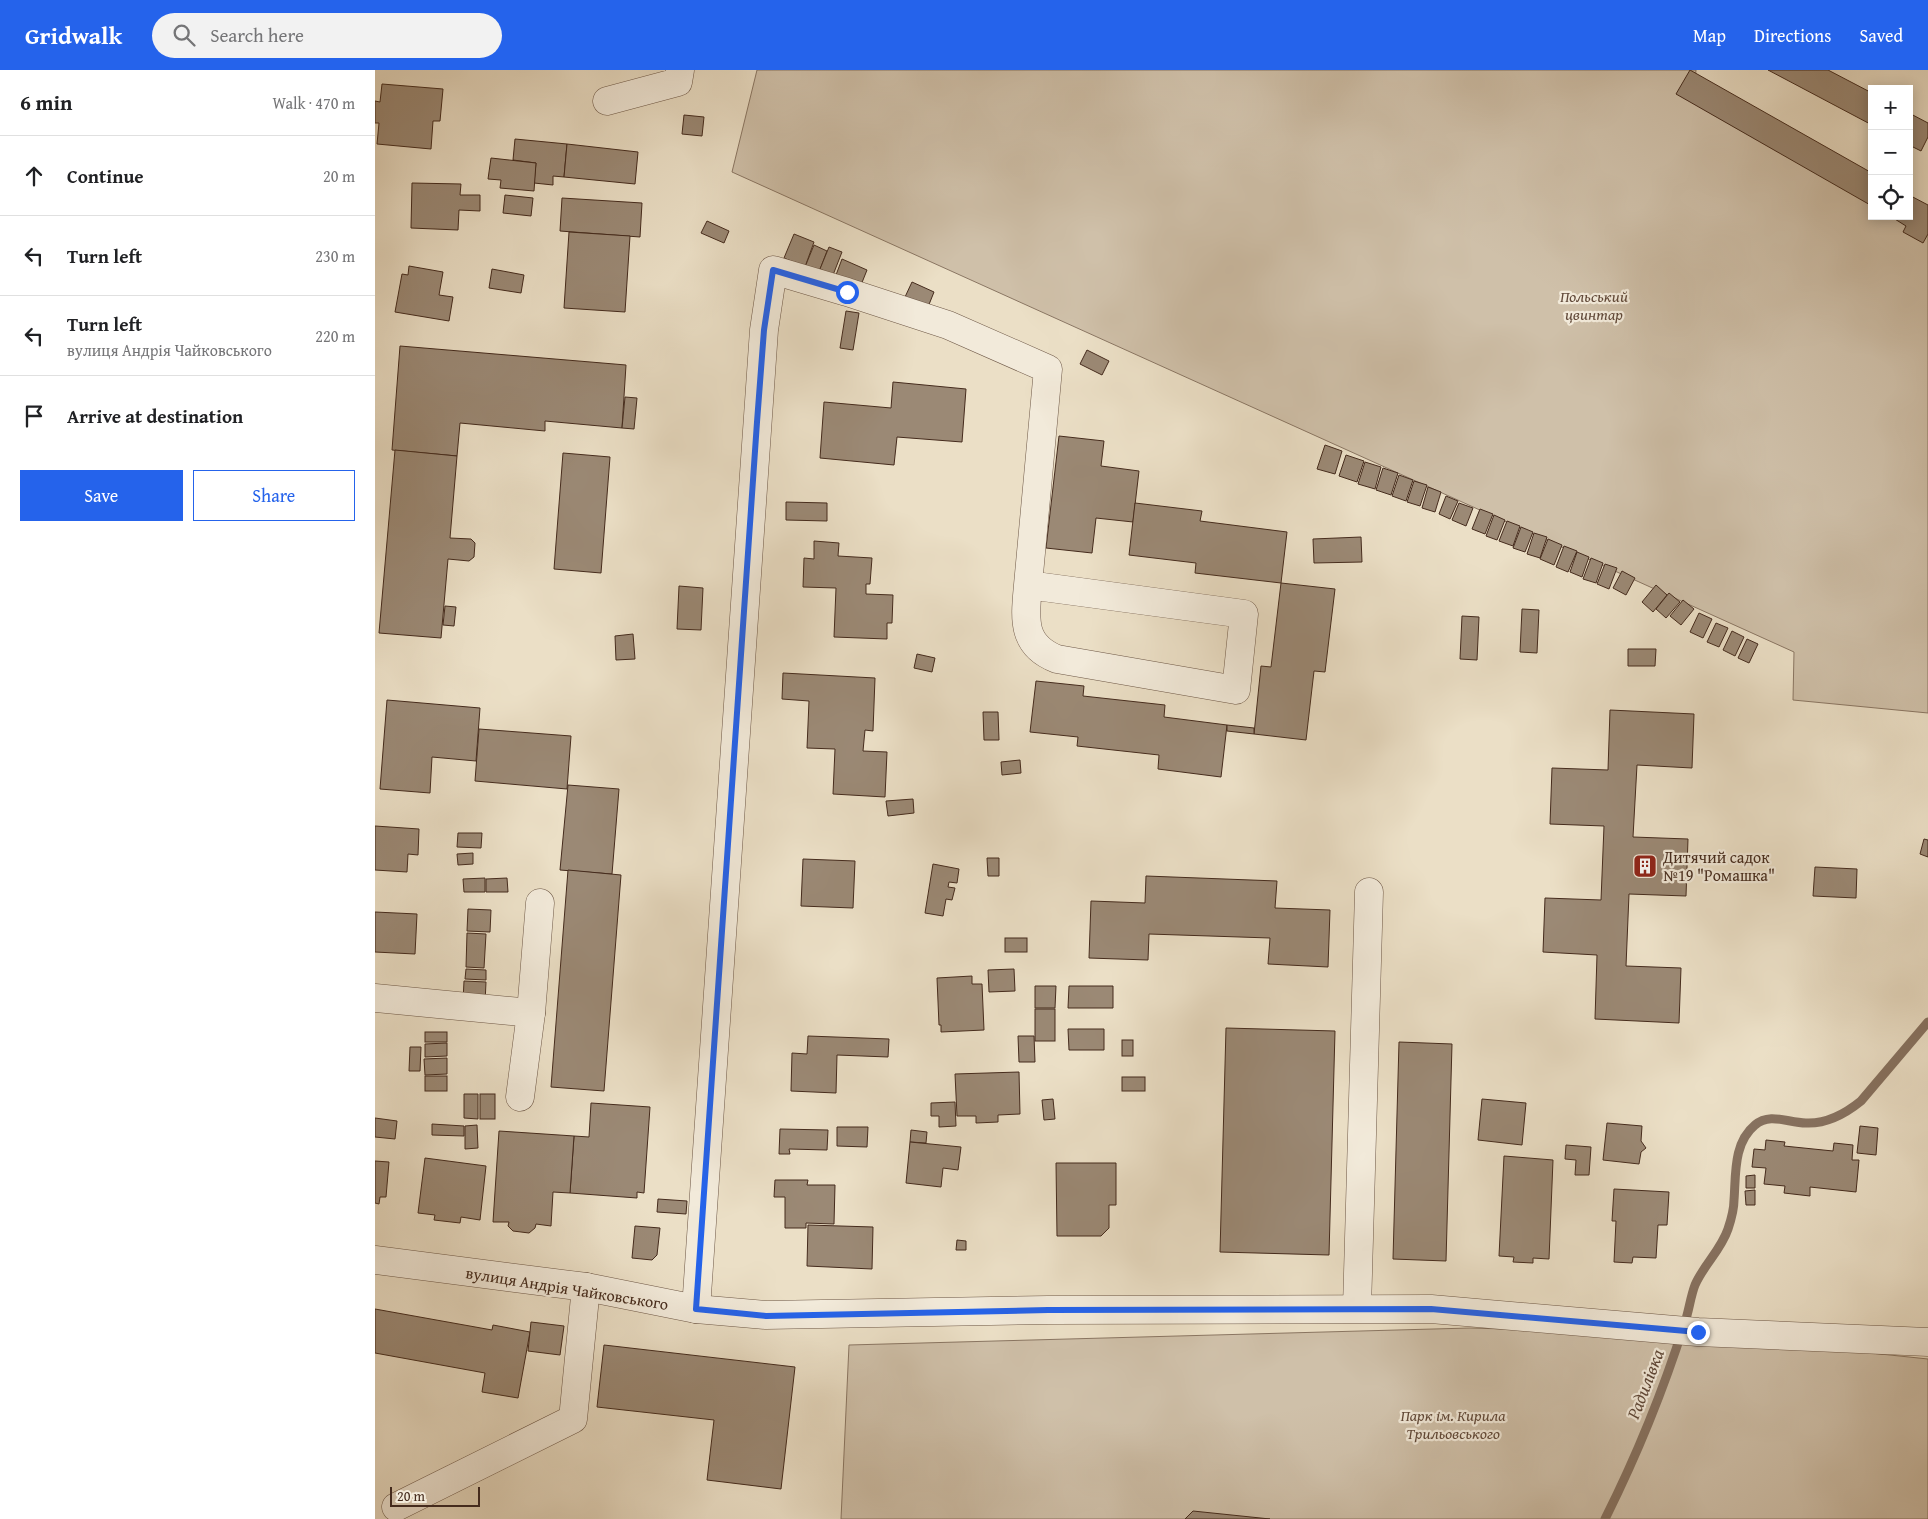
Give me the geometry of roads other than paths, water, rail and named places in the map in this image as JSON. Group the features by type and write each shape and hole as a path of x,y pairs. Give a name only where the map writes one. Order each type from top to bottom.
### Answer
{"street":[{"path":"607,101 678,82 680,70"},
{"path":"696,1309 764,330 773,270 948,325 1048,369 1025,610 1026,626 1031,639 1045,655 1057,659 1236,690 1244,614 1028,585"},
{"path":"1357,1308 1369,892"},
{"path":"520,1097 531,1013 540,903"},
{"path":"375,998 531,1013"},
{"name":"вулиця Андрія Чайковського","path":"375,1260 585,1287 696,1309 766,1316 1028,1311 1431,1309 1698,1332 1928,1342"},
{"path":"396,1507 573,1419 585,1287"}],"waterway":[{"name":"Радилівка","path":"1605,1519 1638,1448 1658,1399 1686,1320 1695,1285 1721,1244 1728,1229 1733,1207 1739,1150 1748,1132 1755,1125 1767,1119 1814,1123 1828,1120 1849,1110 1861,1101 1928,1022"}],"place":[{"name":"Дитячий садок №19 \"Ромашка\"","path":"1645,866"}],"park label":[{"name":"Польський цвинтар","path":"1594,305"},
{"name":"Парк ім. Кирила Трильовського","path":"1453,1424"}]}
